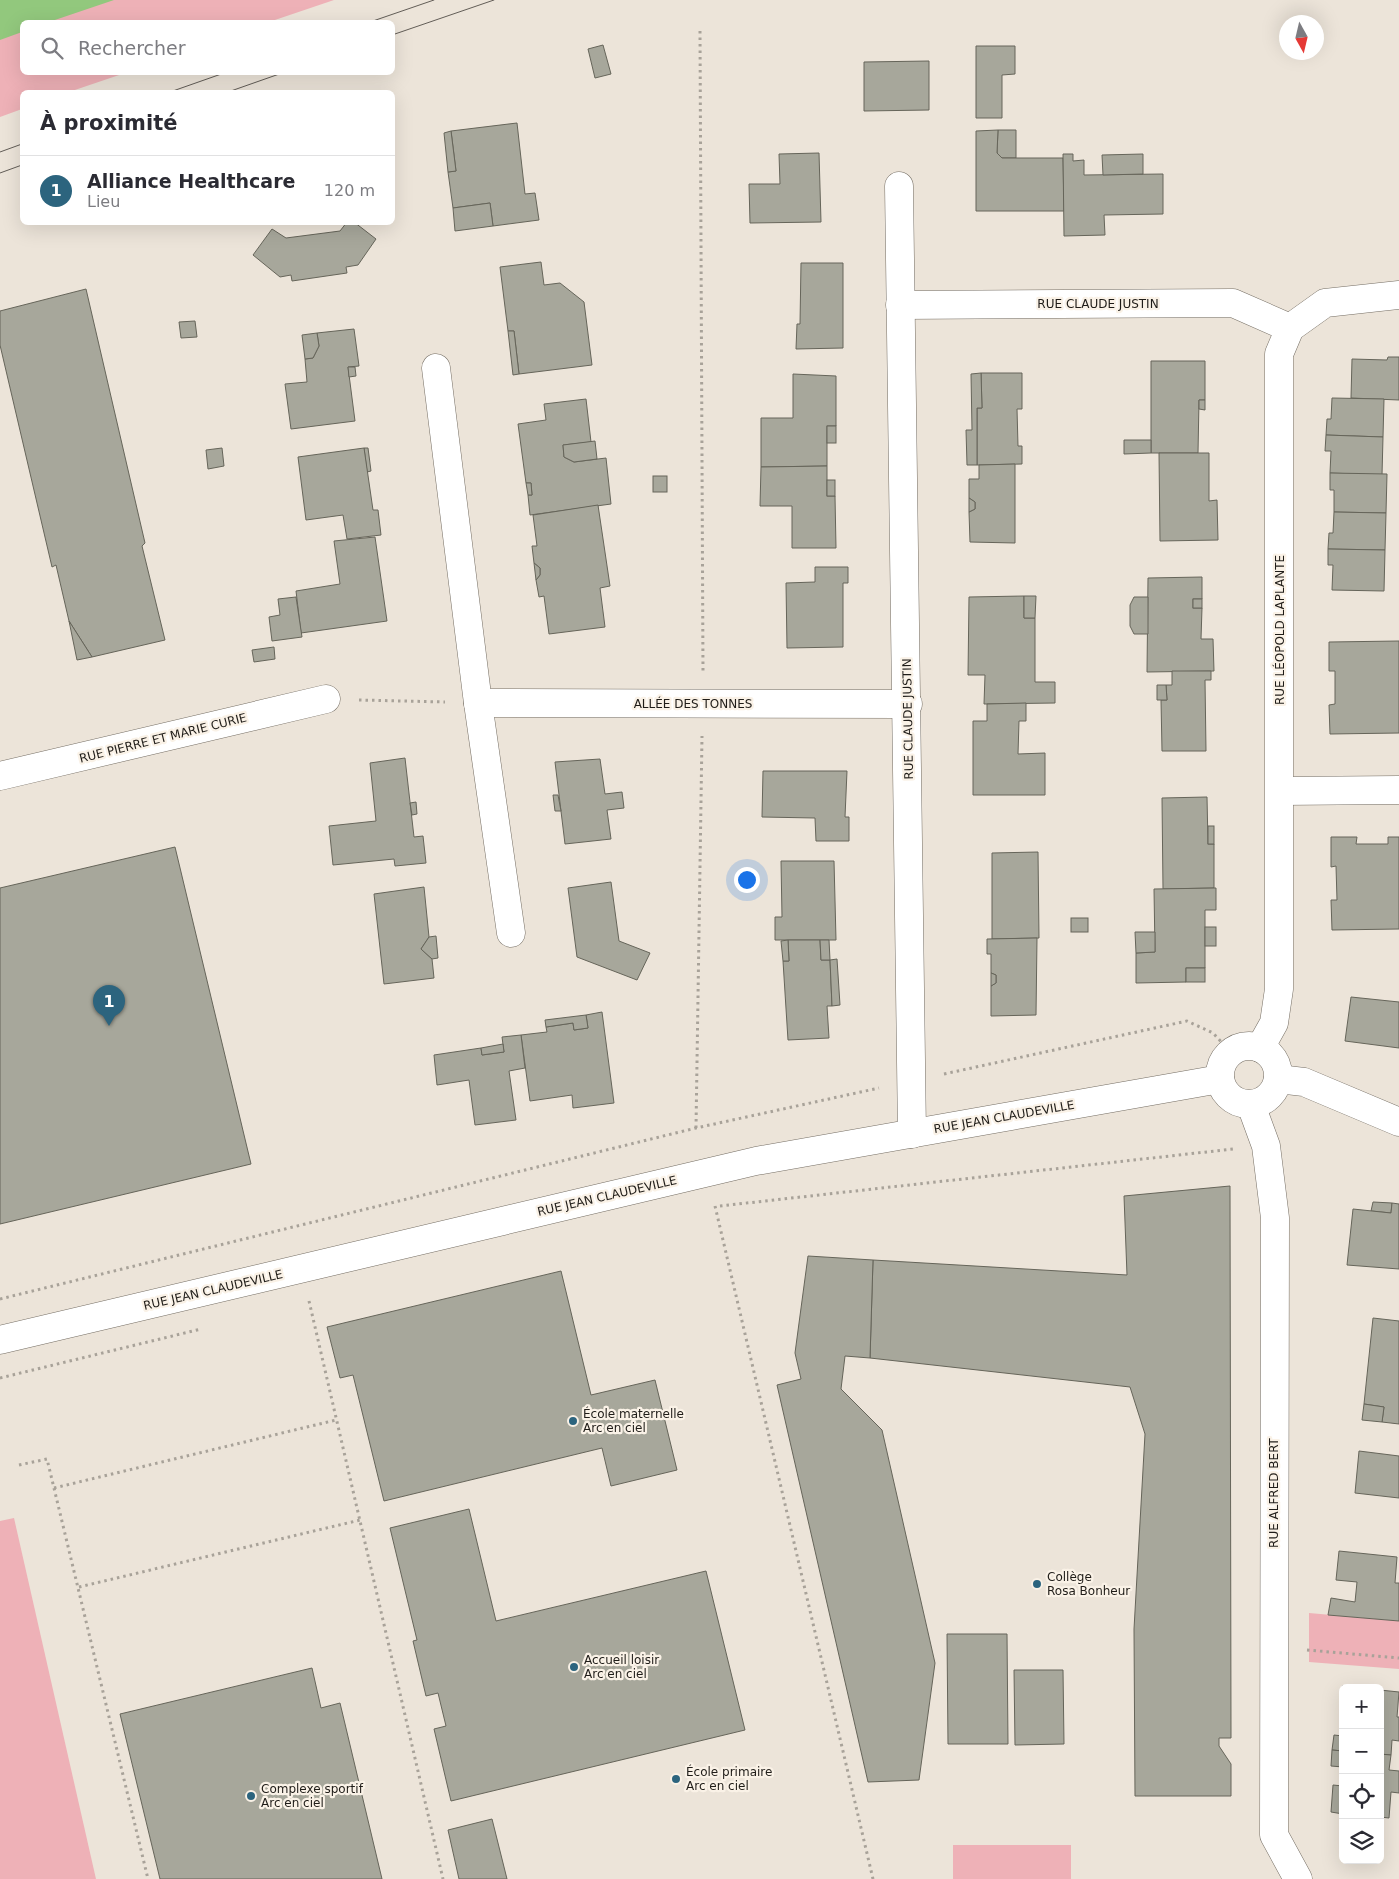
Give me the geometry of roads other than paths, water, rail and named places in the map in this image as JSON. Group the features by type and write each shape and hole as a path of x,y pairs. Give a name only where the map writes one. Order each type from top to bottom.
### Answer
{"street":[{"name":"RUE CLAUDE JUSTIN","path":"899,186 908,704 910,1082 912,1134"},
{"path":"1290,328 1325,303 1399,295"},
{"name":"RUE CLAUDE JUSTIN","path":"900,305 1233,303 1290,328"},
{"name":"RUE LÉOPOLD LAPLANTE","path":"1260,1048 1274,1023 1279,989 1279,354 1290,328"},
{"path":"436,368 478,703 511,933"},
{"name":"RUE PIERRE ET MARIE CURIE","path":"0,776 326,698"},
{"name":"ALLÉE DES TONNES","path":"478,703 908,704"},
{"path":"1280,791 1399,790"},
{"path":"1240,1047 1260,1048 1274,1060 1278,1079 1269,1097 1251,1105 1234,1100 1227,1095 1220,1078 1224,1059 1240,1047"},
{"name":"RUE JEAN CLAUDEVILLE","path":"0,1340 756,1161 1220,1078"},
{"path":"1278,1079 1304,1082 1399,1122"},
{"name":"RUE ALFRED BERT","path":"1251,1105 1266,1146 1274,1218 1274,1834 1298,1879"}],"tram line":[{"path":"376,20 434,0"},
{"path":"395,34 494,0"},
{"path":"176,90 218,75"},
{"path":"234,90 276,75"},
{"path":"0,152 20,145"},
{"path":"0,173 20,166"}],"place":[{"name":"Alliance Healthcare","path":"109,1026"},
{"name":"École maternelle Arc en ciel","path":"573,1421"},
{"name":"Collège Rosa Bonheur","path":"1037,1584"},
{"name":"Accueil loisir Arc en ciel","path":"574,1667"},
{"name":"École primaire Arc en ciel","path":"676,1779"},
{"name":"Complexe sportif Arc en ciel","path":"251,1796"}]}
